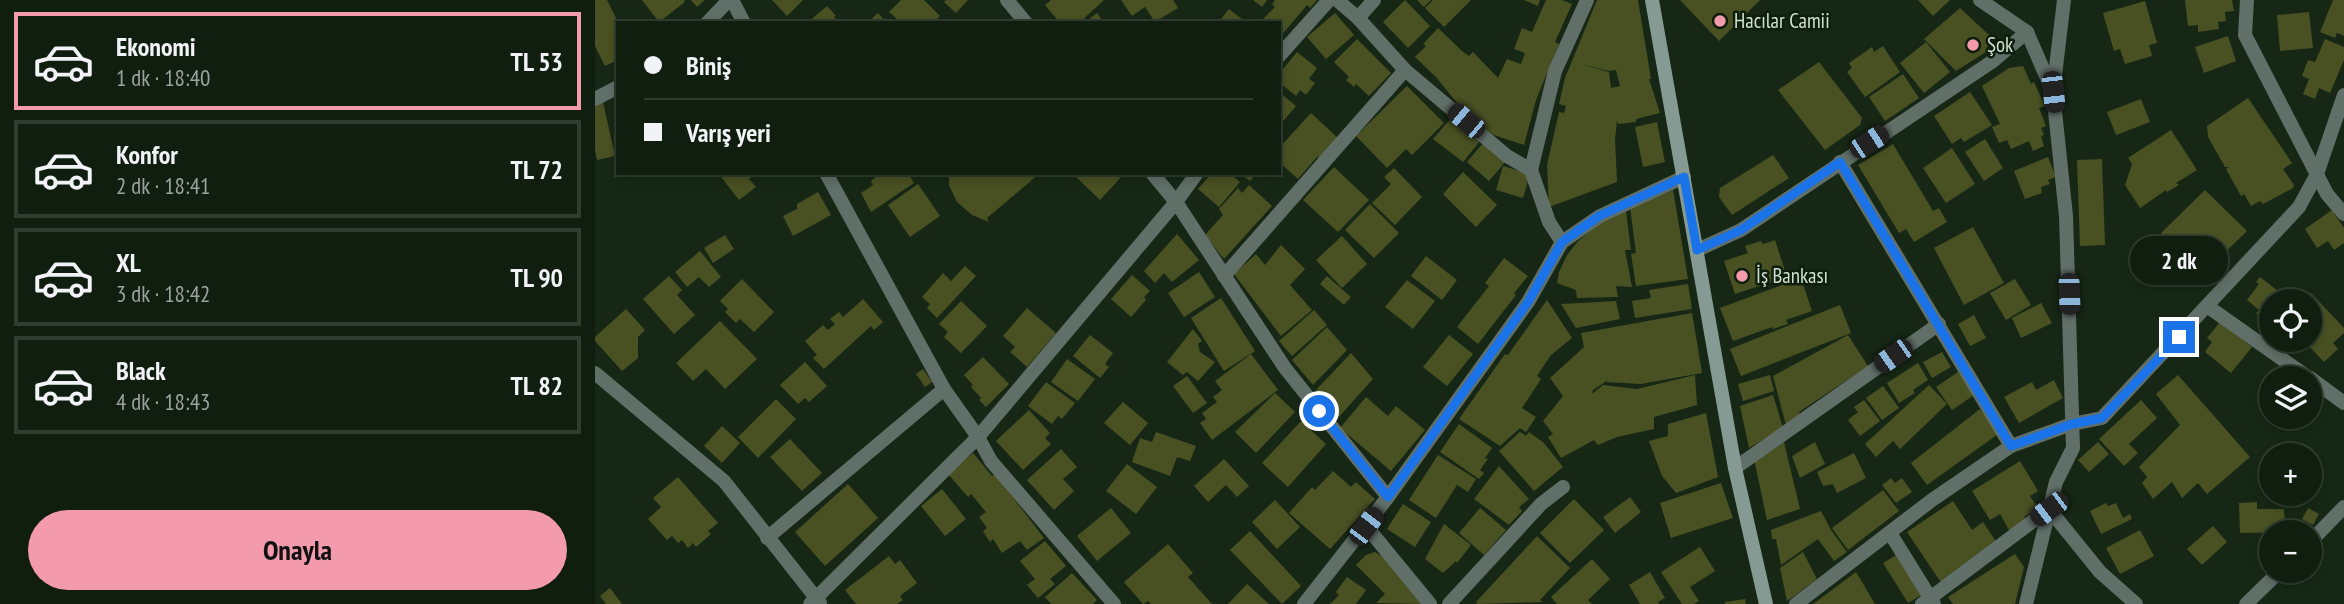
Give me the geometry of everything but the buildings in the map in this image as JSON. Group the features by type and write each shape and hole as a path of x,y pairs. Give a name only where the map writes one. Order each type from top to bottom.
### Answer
{"main road":[{"path":"1652,0 1735,468 1766,604"}],"street":[{"path":"709,21 730,0 743,21"},
{"path":"1007,0 1024,21"},
{"path":"1281,54 1329,0"},
{"path":"1337,0 1358,18 1405,70 1507,156 1531,170"},
{"path":"1358,18 1374,0"},
{"path":"1562,242 1549,222 1531,170 1555,71 1587,0"},
{"path":"1980,0 2027,32 2053,92"},
{"path":"2026,604 2056,482 2073,448 2066,216 2053,92 2064,0"},
{"path":"2247,0 2245,35 2327,194 2344,214"},
{"path":"1697,250 1741,230 1993,61 2027,32"},
{"path":"1224,276 1405,70"},
{"path":"595,99 616,88"},
{"path":"1797,604 1932,500 2011,446 2072,424 2102,418 2299,207 2317,174 2344,95"},
{"path":"1840,162 2011,446"},
{"path":"827,175 944,390 978,437 991,461 1114,604"},
{"path":"1154,175 1176,202 1285,368 1388,497"},
{"path":"595,373 724,481 816,602 978,437 1176,202 1195,175"},
{"path":"1304,604 1388,497 1528,302 1562,242 1599,216 1684,177"},
{"path":"2207,306 2293,366"},
{"path":"1735,468 1939,324"},
{"path":"2322,386 2344,402"},
{"path":"767,538 944,390"},
{"path":"1448,604 1541,504 1563,487"},
{"path":"2322,530 2344,507"},
{"path":"1890,533 1929,602 2049,509"},
{"path":"2049,509 2100,572 2136,604"},
{"path":"1366,526 1430,604"},
{"path":"2246,604 2268,583"}],"place":[{"name":"Hacılar Camii","path":"1720,21"},
{"name":"Şok","path":"1973,45"},
{"name":"İş Bankası","path":"1742,276"}],"route":[{"path":"1319,411 1388,497 1528,302 1562,242 1599,216 1684,177 1697,250 1741,230 1840,162 2011,446 2072,424 2102,418 2179,337"}]}
